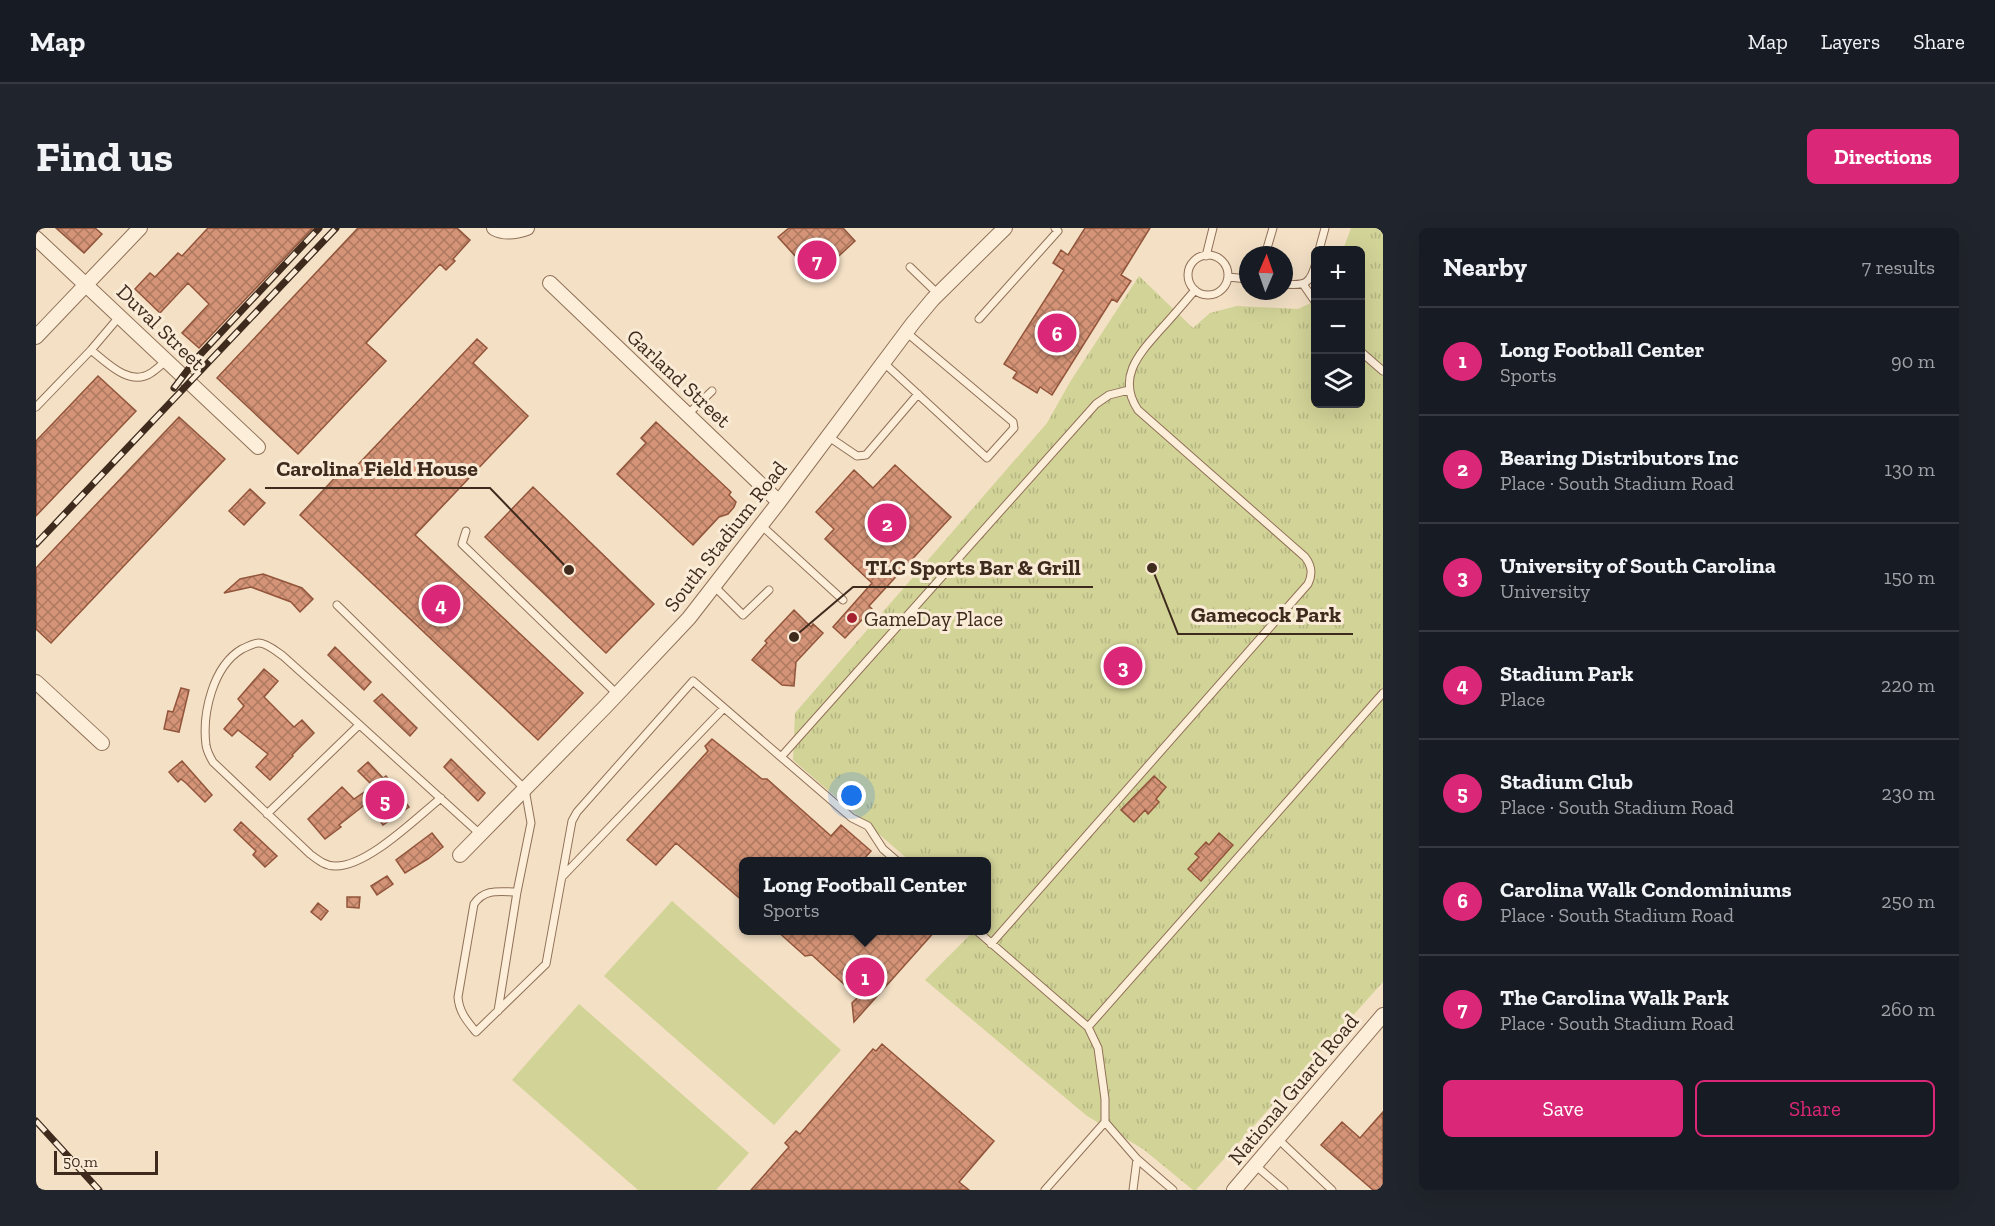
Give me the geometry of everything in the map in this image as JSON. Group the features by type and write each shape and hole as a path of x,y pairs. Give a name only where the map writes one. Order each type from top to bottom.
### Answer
{"street":[{"path":"36,337 140,228"},
{"path":"494,228 499,231 521,230"},
{"name":"South Stadium Road","path":"460,855 689,618 829,437 906,332 938,294 1005,228"},
{"name":"Duval Street","path":"36,238 258,447"},
{"name":"Garland Street","path":"550,283 779,502"},
{"path":"36,682 102,743"},
{"name":"National Guard Road","path":"1234,1190 1383,1015"}],"lane":[{"path":"979,319 1058,231 1055,228"},
{"path":"1206,256 1214,228"},
{"path":"1268,246 1273,228"},
{"path":"1320,246 1325,228"},
{"path":"1206,256 1221,260 1228,277 1218,292 1207,295 1195,290 1189,280 1190,268 1198,259 1206,256"},
{"path":"910,267 938,294"},
{"path":"1293,284 1303,284 1311,276"},
{"path":"1228,277 1239,278"},
{"path":"1303,284 1314,300"},
{"path":"991,944 1310,579 1310,566 1305,558 1138,410 1131,397 1129,390 1132,370 1139,354 1195,290"},
{"path":"36,407 120,317"},
{"path":"883,362 987,458 1014,428 1013,422 906,332"},
{"path":"91,350 131,378 149,375 166,361"},
{"path":"1363,354 1383,371"},
{"path":"781,758 1096,404 1109,395 1129,390"},
{"path":"687,415 712,391"},
{"path":"829,437 857,456 866,455 918,394"},
{"path":"761,525 843,600"},
{"path":"466,531 462,544 617,694"},
{"path":"714,586 743,615 769,590"},
{"path":"337,605 525,789 531,823 517,892 498,1011"},
{"path":"441,798 371,853 349,865 323,864 310,855 213,762 206,747 206,721 210,697 220,673 234,654 248,646 260,643 270,647 283,656 441,798 480,834"},
{"path":"517,892 492,891 479,897 474,904 458,997 463,1016 476,1032 546,964 572,821 577,812 693,681 852,818 868,826 883,849 892,857"},
{"path":"1088,1027 1383,693"},
{"path":"562,877 724,708"},
{"path":"267,814 359,725"},
{"path":"981,935 1088,1027 1098,1048 1105,1099 1105,1122 1137,1159 1173,1190"},
{"path":"1045,1190 1105,1122"},
{"path":"1278,1139 1332,1190"},
{"path":"1133,1190 1137,1159"},
{"path":"1256,1165 1284,1190"}],"green space":[{"path":"1351,228 1383,228 1383,982 1196,1190 1193,1190 1143,1149 1087,1116 925,980 970,935 991,935 991,857 905,857 793,760 795,713 1047,423 1070,382 1139,276 1193,328 1210,313 1237,306 1298,309 1311,303 1311,408 1365,408 1365,246 1344,246"},
{"path":"672,901 841,1050 774,1125 604,976"},
{"path":"579,1004 749,1153 716,1190 638,1190 512,1080"}],"building":[{"path":"56,228 95,228 102,234 84,253"},
{"path":"208,228 313,228 199,348 182,333 209,304 188,283 160,313 135,289 150,273 155,277 178,253 182,256"},
{"path":"358,228 457,228 470,240 446,270 440,264 366,343 386,361 298,454 217,378"},
{"path":"789,228 843,228 855,241 815,278 778,237"},
{"path":"1085,228 1150,228 1121,275 1131,281 1117,302 1112,299 1052,395 1040,387 1037,393 1013,378 1017,372 1004,364 1064,270 1053,263 1061,250 1068,255"},
{"path":"477,339 487,348 473,363 528,416 415,535 583,693 538,740 300,515 344,468 350,473"},
{"path":"98,376 136,411 36,516 36,441"},
{"path":"179,417 225,459 51,643 36,629 36,568"},
{"path":"656,422 731,492 729,495 736,502 728,514 719,517 693,545 617,474 646,443 641,438"},
{"path":"895,465 951,517 869,606 872,609 845,638 833,627 872,583 825,539 834,529 816,512 854,470 873,488"},
{"path":"533,487 654,604 606,653 485,537"},
{"path":"250,489 265,503 244,525 229,511"},
{"path":"263,574 302,588 313,599 300,612 291,602 251,587 224,593 240,579"},
{"path":"794,610 811,627 813,624 823,633 796,662 794,686 782,685 752,660 767,643 765,641"},
{"path":"335,647 371,682 364,690 328,655"},
{"path":"264,669 278,681 264,697 294,727 302,720 314,733 270,780 256,767 268,754 238,730 232,736 224,729 244,706 238,699"},
{"path":"181,688 189,690 179,732 164,729 168,711 173,712"},
{"path":"382,694 417,728 410,736 374,701"},
{"path":"712,739 762,779 767,779 831,836 841,825 871,851 866,857 739,857 739,898 676,843 656,865 627,840 708,751 705,746"},
{"path":"451,759 485,793 478,801 444,767"},
{"path":"182,761 212,795 205,802 186,783 181,779 178,782 169,772"},
{"path":"368,762 383,778 386,776 409,807 383,825 367,803 325,839 308,819 342,787 354,799 373,786 358,771"},
{"path":"1154,776 1166,787 1156,799 1159,802 1148,814 1145,810 1134,822 1121,810"},
{"path":"241,822 277,856 265,867 253,855 256,851 234,830"},
{"path":"432,833 443,847 405,873 396,860"},
{"path":"1219,833 1233,845 1201,881 1188,869 1199,857 1195,854 1206,842 1209,845"},
{"path":"387,876 393,884 377,895 371,886"},
{"path":"347,897 360,897 359,908 347,907"},
{"path":"318,903 328,911 321,920 311,912"},
{"path":"782,935 932,935 854,1022 852,1003 858,997 812,955 805,956"},
{"path":"882,1044 994,1141 959,1182 969,1190 751,1190 789,1147 785,1143 796,1131 800,1134 873,1049 876,1051"},
{"path":"1383,1112 1383,1190 1373,1190 1321,1145 1342,1122 1360,1138"}],"railway":[{"path":"174,388 197,358 319,228"},
{"path":"36,544 336,228"},
{"path":"36,1121 99,1190"}],"place":[{"name":"The Carolina Walk Park","path":"817,260"},
{"name":"Carolina Walk Condominiums","path":"1057,333"},
{"name":"Bearing Distributors Inc","path":"887,523"},
{"name":"Gamecock Park","path":"1152,568"},
{"name":"Carolina Field House","path":"569,570"},
{"name":"Stadium Park","path":"441,604"},
{"name":"GameDay Place","path":"852,618"},
{"name":"TLC Sports Bar & Grill","path":"794,637"},
{"name":"University of South Carolina","path":"1123,666"},
{"name":"Stadium Club","path":"385,800"},
{"name":"Long Football Center","path":"865,977"}]}
